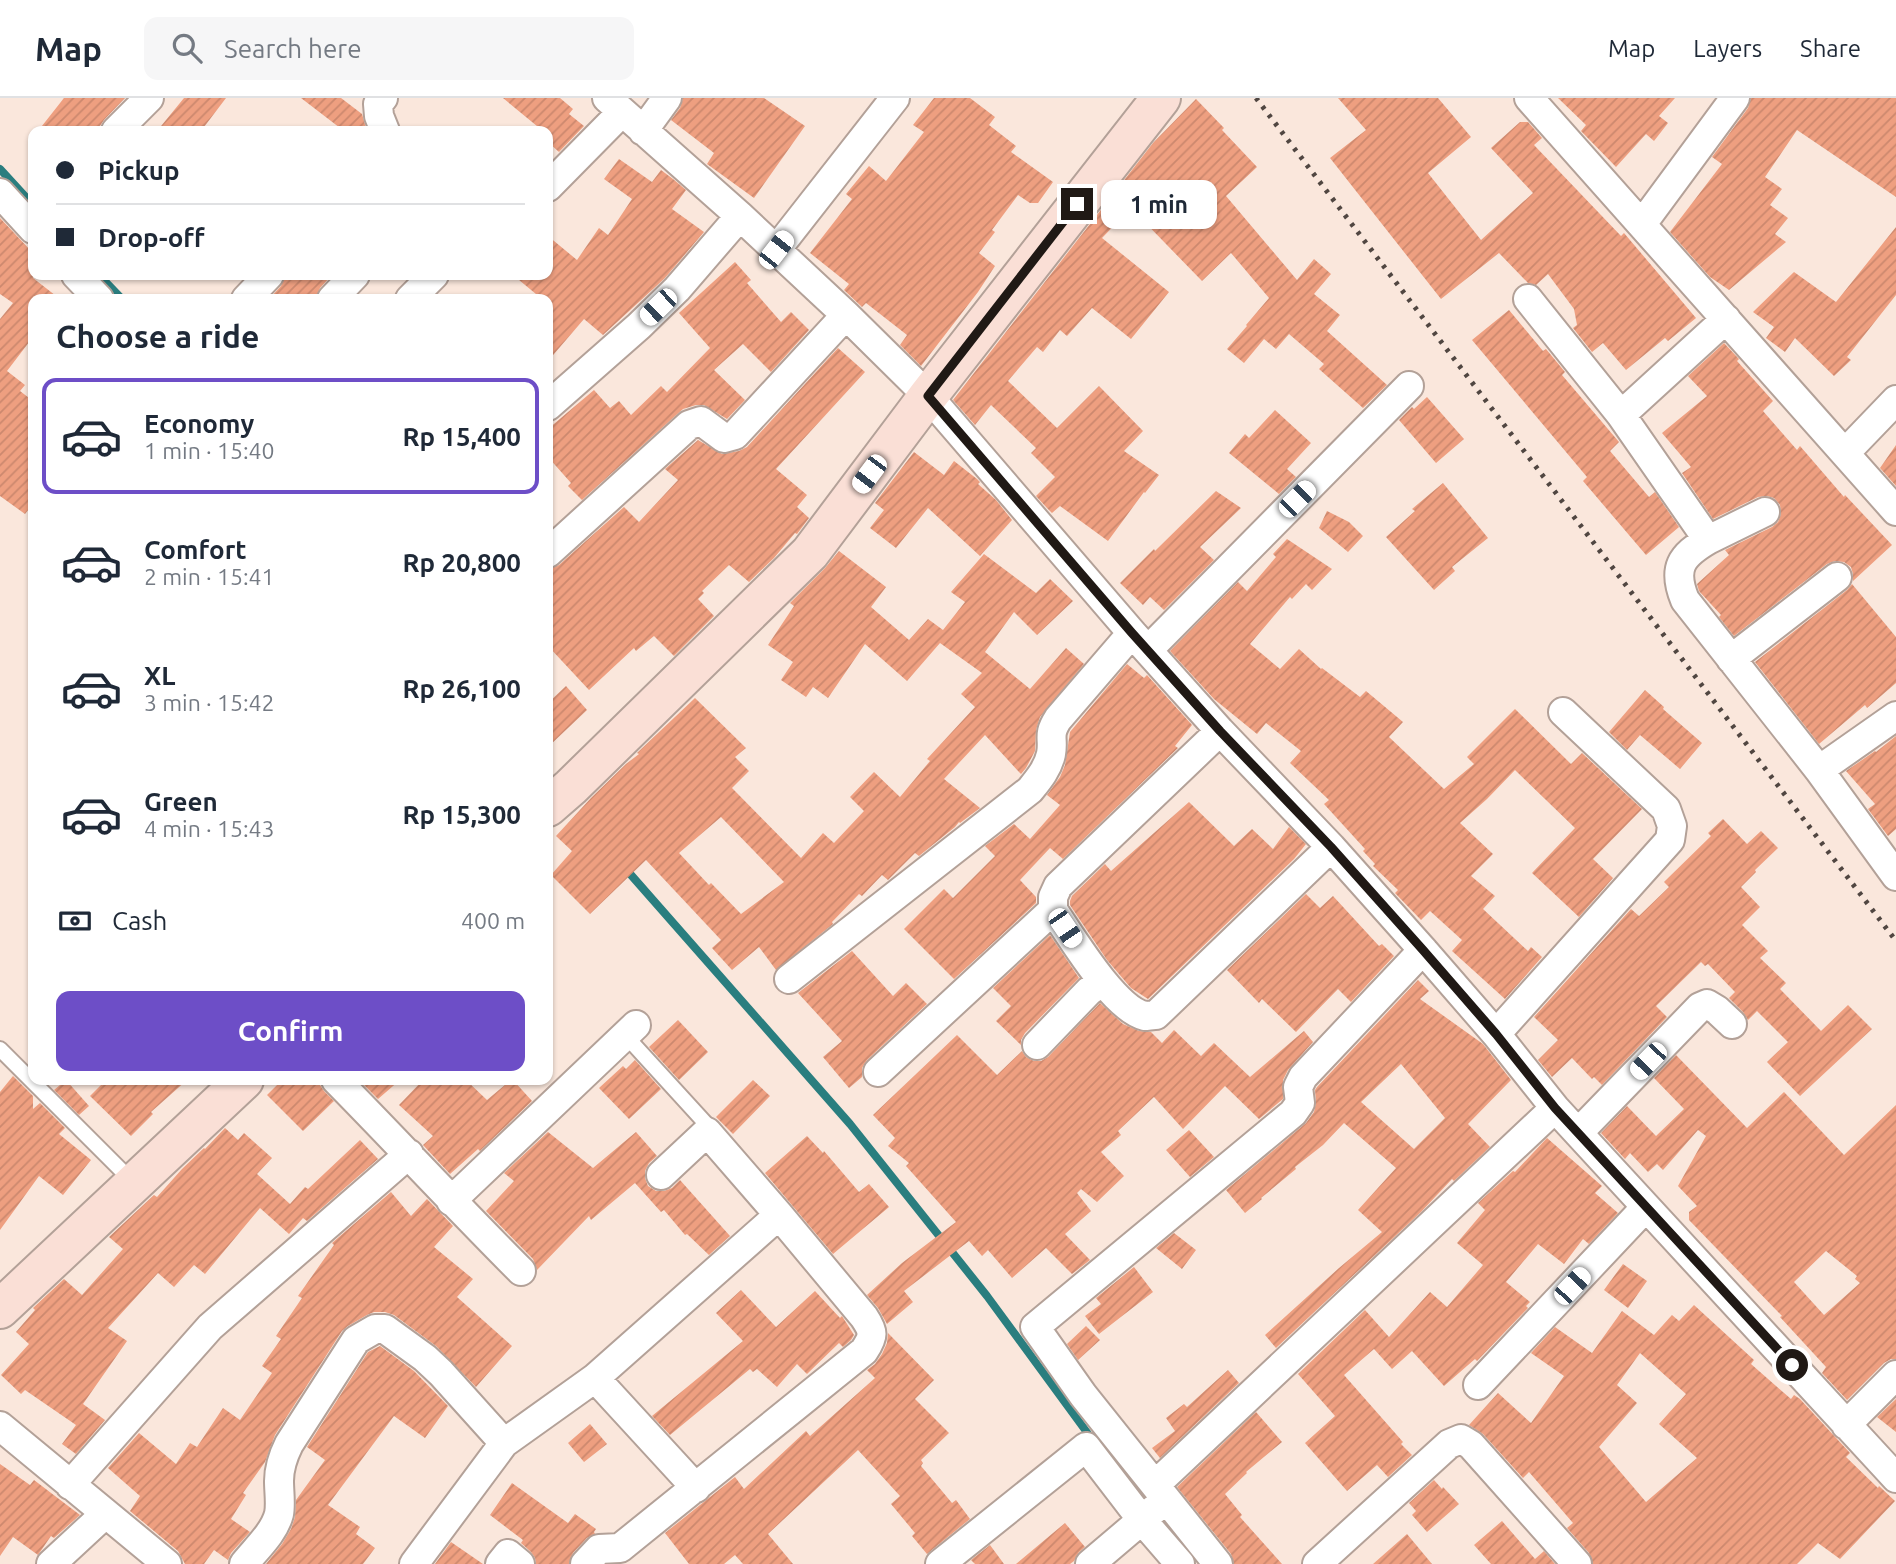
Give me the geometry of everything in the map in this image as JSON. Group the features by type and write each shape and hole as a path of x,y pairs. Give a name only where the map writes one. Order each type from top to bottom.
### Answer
{"main road":[{"path":"556,800 810,553 928,396 1161,98"},
{"path":"0,1309 239,1085"}],"street":[{"path":"121,126 149,98"},
{"path":"382,126 378,104 383,98"},
{"path":"643,131 667,98"},
{"path":"776,250 895,98"},
{"path":"1642,224 1735,98"},
{"path":"1544,103 1642,224 1896,511"},
{"path":"553,181 615,105 846,315 928,396 1140,642 1423,950 1496,1034 1555,1108 1896,1478"},
{"path":"0,193 28,217"},
{"path":"553,402 677,289 740,216"},
{"path":"81,280 94,294"},
{"path":"251,294 264,280"},
{"path":"337,294 350,280"},
{"path":"415,294 429,280"},
{"path":"1528,299 1621,415 1709,540"},
{"path":"553,548 689,425 701,421 724,438 736,435 846,315"},
{"path":"1621,415 1726,319"},
{"path":"789,979 1030,790 1042,775 1051,754 1051,729 1058,719 1409,386"},
{"path":"1845,453 1896,400"},
{"path":"1765,512 1692,550 1682,561 1677,574 1685,600 1892,863"},
{"path":"1731,659 1837,577"},
{"path":"1496,1034 1670,839 1672,826 1666,810 1563,712"},
{"path":"1819,771 1896,716"},
{"path":"1220,731 1058,886 1052,897 1053,910 1102,982 1136,1012 1146,1016 1156,1015 1331,847"},
{"path":"878,1072 1053,910"},
{"path":"1180,1564 1155,1504 1035,1327 1298,1108 1298,1087 1303,1077 1423,950"},
{"path":"1037,1045 1089,991 1102,982"},
{"path":"1578,1133 1700,1007 1707,1004 1732,1024"},
{"path":"452,1201 630,1030"},
{"path":"341,1085 521,1271"},
{"path":"1090,1564 1155,1504 1555,1108"},
{"path":"585,1564 599,1549 620,1548 864,1351 872,1339 871,1327 864,1317 707,1132 661,1175"},
{"path":"70,1485 210,1327 409,1154"},
{"path":"1478,1385 1646,1207"},
{"path":"414,1564 504,1443 595,1378 779,1215"},
{"path":"244,1564 276,1523 280,1511 280,1468 289,1444 356,1340 375,1329 385,1329 425,1358 504,1443"},
{"path":"1846,1424 1896,1375"},
{"path":"595,1378 696,1488"},
{"path":"0,1426 167,1564"},
{"path":"1317,1564 1450,1444 1461,1439 1471,1445 1577,1564"},
{"path":"940,1564 1086,1447 1155,1504 1218,1564"},
{"path":"51,1564 105,1514"},
{"path":"500,1564 508,1554 520,1564"}],"lane":[{"path":"630,1030 709,1127 707,1132"},
{"path":"0,1049 28,1077"},
{"path":"36,1085 134,1183"}],"building":[{"path":"64,98 125,98 100,126 42,126"},
{"path":"184,98 226,98 205,126 161,126"},
{"path":"301,98 341,98 362,114 366,126 337,126"},
{"path":"503,98 560,98 573,109 569,114 584,126 559,152 553,147 553,126 537,126"},
{"path":"683,98 764,98 805,126 754,198 707,164 714,153 671,120 680,108"},
{"path":"934,98 970,98 995,117 989,125 1016,146 1011,152 1053,182 1038,203 1030,203 1018,195 992,230 995,232 979,253 995,266 921,366 900,345 907,335 866,303 862,307 844,290 849,284 810,253 852,199 846,194 869,166 886,181 924,132 913,125"},
{"path":"1338,98 1438,98 1471,137 1428,173 1481,240 1533,193 1491,148 1520,122 1528,122 1542,138 1534,145 1621,236 1624,233 1696,318 1668,341 1665,338 1626,370 1603,343 1592,352 1573,328 1577,325 1574,309 1548,274 1536,285 1528,283 1499,253 1441,299 1330,158 1366,130"},
{"path":"1558,98 1675,98 1659,116 1668,123 1654,141 1646,134 1616,167 1581,131 1586,125"},
{"path":"1751,98 1896,98 1896,197 1797,130 1765,177 1782,189 1770,205 1788,218 1775,234 1786,242 1729,290 1710,277 1670,232 1722,164 1712,157 1748,108"},
{"path":"1196,99 1257,167 1226,196 1297,280 1314,259 1331,274 1314,294 1340,315 1327,331 1387,385 1363,408 1319,369 1324,364 1289,334 1276,349 1264,339 1244,363 1227,349 1269,298 1231,253 1202,281 1131,208 1102,238 1169,292 1131,339 1092,308 1067,336 1060,330 1043,352 1037,347 1008,381 1057,428 1099,386 1143,431 1124,451 1159,475 1108,541 1060,506 1052,513 1036,496 1055,477 1031,453 1036,448 991,405 975,425 953,400 1153,143"},
{"path":"619,159 652,182 661,170 686,190 672,209 704,232 665,278 603,335 584,319 553,355 553,294 536,294 519,280 553,280 553,240 577,260 599,228 608,235 632,199 604,179"},
{"path":"0,218 28,248 28,280 36,280 54,294 28,294 28,344 7,371 25,385 20,391 28,397 28,510 25,514 0,496 0,319 13,303 0,294"},
{"path":"1896,227 1896,295 1847,357 1851,360 1834,376 1795,338 1785,352 1766,338 1774,327 1753,312 1794,272 1836,302"},
{"path":"735,262 751,280 747,283 781,322 791,312 809,330 771,372 743,344 714,370 745,400 727,419 704,405 683,409 582,500 568,486 571,483 553,463 553,425 594,390 610,408 619,401 631,415 661,386 667,392 710,348 679,313"},
{"path":"283,280 327,280 318,294 274,294"},
{"path":"1509,310 1543,351 1546,349 1565,372 1562,375 1619,442 1610,451 1649,497 1655,492 1679,527 1646,555 1583,481 1587,477 1472,340"},
{"path":"1724,343 1773,401 1763,411 1797,450 1800,446 1844,497 1845,495 1892,545 1853,581 1851,567 1844,562 1827,564 1734,636 1719,617 1721,615 1699,591 1697,584 1729,555 1725,550 1778,522 1780,505 1774,498 1758,497 1713,519 1682,473 1691,467 1662,433 1707,396 1688,376"},
{"path":"838,348 865,372 776,469 807,495 797,507 809,518 797,534 795,533 749,582 729,565 702,591 704,593 698,599 714,616 674,656 654,636 636,651 634,648 589,690 553,651 553,567 559,565 624,507 639,522 678,480 665,469 698,440 722,454 747,447"},
{"path":"1427,397 1464,439 1436,463 1399,420"},
{"path":"1275,410 1311,443 1287,469 1296,477 1279,494 1229,453 1245,434 1249,438"},
{"path":"1896,445 1896,486 1880,468"},
{"path":"914,452 944,475 954,461 980,482 978,484 996,500 1012,520 980,556 928,508 896,548 870,528 884,510 875,503"},
{"path":"1443,483 1488,538 1452,567 1455,571 1434,590 1386,537 1415,511 1412,509"},
{"path":"1216,491 1241,508 1200,547 1214,560 1164,610 1150,597 1143,605 1120,583"},
{"path":"1327,511 1349,522 1363,536 1348,552 1319,528"},
{"path":"1287,539 1332,569 1312,590 1306,584 1292,599 1290,597 1250,644 1280,669 1299,649 1321,669 1360,697 1366,691 1403,722 1389,737 1444,789 1474,764 1467,757 1515,709 1571,764 1582,753 1642,809 1593,859 1613,878 1579,917 1532,873 1575,828 1515,770 1460,823 1493,854 1471,876 1495,896 1483,909 1528,951 1531,947 1542,957 1505,999 1452,951 1462,940 1430,911 1421,920 1395,893 1398,890 1373,866 1375,864 1363,851 1365,849 1324,804 1329,800 1290,763 1301,751 1266,723 1257,734 1214,699 1170,651 1238,582 1247,591 1276,557 1273,554"},
{"path":"839,551 886,587 871,607 909,640 928,619 943,630 965,602 951,592 984,554 1036,593 1050,579 1073,601 1037,635 1014,612 985,652 1030,689 1066,648 1084,664 1040,717 1035,751 1021,774 985,735 944,779 980,808 919,856 915,853 888,880 882,875 862,896 859,894 833,924 776,970 759,947 732,970 712,948 721,940 646,860 590,914 553,877 553,873 572,851 556,836 591,798 695,698 746,748 735,757 749,771 732,788 801,858 823,833 834,843 864,811 850,797 874,772 900,797 930,761 927,759 975,707 961,694 982,673 940,643 907,681 865,644 828,698 813,687 806,697 781,680 793,662 768,645 794,606 790,603","holes":["721,817 784,882 741,914 679,853"]},
{"path":"1852,584 1896,637 1896,683 1819,744 1755,662"},
{"path":"1127,664 1144,678 1147,675 1192,725 1175,746 1178,748 1063,859 1050,848 1020,880 1036,897 1036,903 954,979 904,929 944,889 953,898 995,856 985,846 1014,824 1030,839 1060,805 1047,795 1065,765 1070,732"},
{"path":"566,686 587,710 553,742 553,698"},
{"path":"1645,690 1702,743 1680,769 1640,735 1627,750 1609,732"},
{"path":"1896,736 1896,829 1888,836 1868,809 1875,804 1846,771"},
{"path":"1189,802 1234,846 1252,829 1273,849 1289,827 1306,844 1294,859 1148,999 1131,988 1107,960 1070,905 1070,901 1105,864 1111,871"},
{"path":"1723,819 1747,844 1761,831 1778,848 1741,887 1760,907 1742,925 1768,951 1760,958 1786,983 1780,989 1821,1031 1848,1005 1872,1029 1800,1096 1767,1062 1788,1042 1757,1011 1748,1020 1729,998 1735,992 1708,964 1705,966 1701,962 1656,1006 1667,1017 1602,1085 1594,1077 1592,1079 1572,1058 1552,1077 1538,1060 1558,1040 1534,1017 1631,909 1639,916 1669,887 1664,882 1711,836 1708,833"},
{"path":"1306,894 1320,908 1333,896 1379,946 1382,944 1394,956 1351,1002 1338,989 1296,1032 1262,999 1259,1003 1227,970"},
{"path":"1050,935 1079,978 1025,1033 1021,1045 996,1021 1011,1006 993,988"},
{"path":"852,951 893,996 906,983 927,1004 867,1060 862,1068 862,1077 849,1088 823,1057 842,1041 798,993"},
{"path":"1418,980 1429,991 1420,999 1483,1044 1511,1080 1468,1124 1490,1147 1454,1181 1452,1179 1421,1212 1276,1348 1265,1335 1382,1232 1358,1210 1396,1168 1344,1123 1323,1145 1245,1213 1226,1190 1306,1123 1314,1112 1317,1087","holes":["1401,1064 1445,1118 1414,1149 1361,1102"]},
{"path":"1100,1003 1123,1024 1139,1031 1151,1032 1162,1043 1174,1030 1201,1056 1214,1043 1250,1077 1304,1031 1313,1042 1288,1070 1283,1080 1283,1099 1259,1119 1225,1086 1183,1129 1154,1097 1118,1131 1121,1135 1101,1152 1124,1176 1097,1202 1081,1189 1077,1193 1091,1211 1065,1234 1090,1260 1072,1274 1046,1248 1012,1278 988,1250 982,1256 969,1241 904,1291 913,1302 887,1324 867,1295 902,1263 956,1222 906,1166 909,1163 888,1146 895,1138 873,1115 957,1035 997,1075 1022,1051 1034,1061 1048,1057"},
{"path":"678,1020 708,1052 679,1080 649,1047"},
{"path":"1676,1055 1747,1128 1784,1092 1844,1155 1896,1105 1896,1359 1884,1363 1847,1400 1822,1373 1826,1367 1780,1317 1782,1316 1689,1220 1689,1212 1697,1206 1678,1186 1706,1136 1698,1130 1663,1170 1657,1164 1648,1172 1630,1153 1625,1159 1601,1133 1627,1106 1656,1136 1684,1109 1654,1078","holes":["1826,1251 1857,1276 1855,1279 1860,1283 1824,1315 1794,1282"]},
{"path":"635,1060 661,1089 629,1119 599,1088 623,1066 626,1069"},
{"path":"13,1076 33,1096 33,1109 40,1103 65,1128 59,1134 91,1160 63,1195 39,1176 0,1230 0,1092"},
{"path":"753,1080 770,1096 733,1134 716,1117"},
{"path":"60,1085 70,1085 89,1106 79,1115 54,1090"},
{"path":"101,1085 181,1085 151,1112 153,1114 131,1136 90,1096"},
{"path":"277,1085 320,1085 334,1101 303,1131 267,1095"},
{"path":"364,1085 394,1085 378,1099"},
{"path":"418,1085 471,1085 487,1100 505,1085 518,1085 532,1101 480,1151 478,1149 450,1174 423,1145 433,1136 399,1105"},
{"path":"225,1128 238,1140 244,1133 272,1158 257,1174 290,1204 305,1187 308,1189 360,1140 378,1159 307,1221 303,1218 289,1234 260,1208 205,1274 194,1265 174,1287 158,1273 108,1328 127,1341 83,1404 105,1420 76,1454 62,1444 76,1425 25,1390 21,1394 1,1375 29,1344 16,1332 35,1310 33,1308 64,1279 82,1295 123,1249 109,1237 154,1195 157,1197"},
{"path":"1189,1130 1214,1157 1190,1177 1166,1150"},
{"path":"548,1132 593,1168 636,1132 657,1156 645,1171 648,1186 656,1191 664,1191 680,1180 730,1236 709,1255 685,1235 664,1210 661,1212 635,1183 591,1220 589,1216 537,1270 533,1259 486,1211 514,1181 504,1173"},
{"path":"807,1136 823,1153 824,1151 859,1192 869,1184 889,1207 833,1254 765,1173"},
{"path":"1547,1138 1602,1186 1595,1193 1618,1213 1589,1244 1583,1239 1564,1264 1538,1244 1506,1282 1530,1302 1526,1306 1528,1308 1477,1361 1475,1359 1444,1386 1412,1351 1392,1369 1374,1349 1344,1375 1412,1455 1388,1477 1377,1465 1347,1491 1305,1443 1335,1416 1298,1374 1365,1310 1389,1337 1430,1292 1447,1307 1483,1265 1457,1243 1485,1210 1478,1203 1515,1172"},
{"path":"391,1192 411,1216 427,1199 453,1226 434,1247 473,1279 457,1297 512,1346 476,1387 436,1346 394,1315 374,1312 348,1326 342,1331 275,1435 265,1462 243,1493 246,1495 231,1519 250,1532 228,1560 214,1550 204,1564 185,1564 178,1551 130,1511 140,1496 108,1468 139,1433 176,1464 190,1443 197,1447 223,1408 240,1420 272,1373 262,1366 281,1339 276,1336 302,1298 298,1296 334,1245 332,1243"},
{"path":"1174,1233 1196,1250 1182,1269 1156,1248"},
{"path":"1623,1264 1647,1281 1628,1308 1604,1290"},
{"path":"1134,1267 1153,1292 1099,1334 1085,1316 1101,1304 1096,1298"},
{"path":"741,1290 776,1327 815,1291 840,1318 842,1316 854,1335 843,1347 839,1343 807,1374 797,1364 777,1387 757,1369 753,1372 750,1369 670,1435 652,1416 743,1341 716,1313"},
{"path":"1694,1305 1754,1360 1751,1364 1791,1399 1794,1395 1800,1399 1850,1453 1846,1457 1895,1501 1840,1559 1818,1543 1797,1564 1593,1564 1589,1553 1567,1528 1573,1523 1529,1472 1523,1478 1483,1434 1469,1425 1498,1393 1531,1423 1564,1376 1531,1353 1555,1327 1592,1353 1622,1311 1654,1335 1672,1315 1679,1321","holes":["1640,1353 1686,1394 1659,1424 1697,1458 1646,1502 1599,1447 1637,1403 1617,1385"]},
{"path":"1086,1326 1100,1340 1078,1360 1067,1344"},
{"path":"888,1333 934,1380 915,1399 949,1433 921,1460 921,1466 952,1503 956,1500 970,1519 927,1554 912,1536 915,1533 891,1504 900,1496 858,1450 768,1534 793,1564 743,1564 735,1555 724,1564 689,1564 665,1533 735,1477 744,1489 806,1431 810,1436 875,1378 867,1370 882,1354"},
{"path":"380,1346 414,1371 448,1406 425,1438 394,1416 328,1505 360,1527 356,1534 375,1548 363,1564 266,1564 291,1529 296,1500 325,1460 307,1447 368,1352"},
{"path":"1228,1370 1239,1383 1160,1458 1152,1448 1175,1431 1166,1418 1184,1404 1187,1407"},
{"path":"1896,1399 1896,1432 1877,1417"},
{"path":"1256,1412 1282,1442 1225,1494 1242,1515 1240,1517 1282,1564 1234,1564 1231,1554 1177,1487"},
{"path":"590,1424 607,1444 584,1462 568,1443"},
{"path":"0,1464 30,1485 34,1480 80,1515 54,1538 51,1536 38,1555 13,1537 0,1556"},
{"path":"1434,1480 1459,1504 1427,1532 1412,1515 1416,1511 1409,1503"},
{"path":"512,1483 568,1523 575,1514 596,1529 595,1534 587,1538 573,1553 569,1564 536,1564 531,1552 521,1543 523,1540 490,1515"},
{"path":"1502,1521 1535,1559 1544,1551 1555,1564 1491,1564 1474,1545"},
{"path":"1065,1523 1085,1547 1074,1561 1070,1564 1016,1564"},
{"path":"1407,1534 1432,1564 1373,1564"},
{"path":"451,1542 483,1564 435,1564"},
{"path":"990,1545 1004,1564 975,1564 971,1560"}],"waterway":[{"path":"0,169 28,200"},
{"path":"104,280 117,294"},
{"path":"624,867 850,1124 987,1296 1094,1442"}],"railway":[{"path":"1256,98 1896,941"}],"route":[{"path":"1077,204 928,396 1132,633 1423,950 1496,1034 1555,1108 1792,1365"}]}
